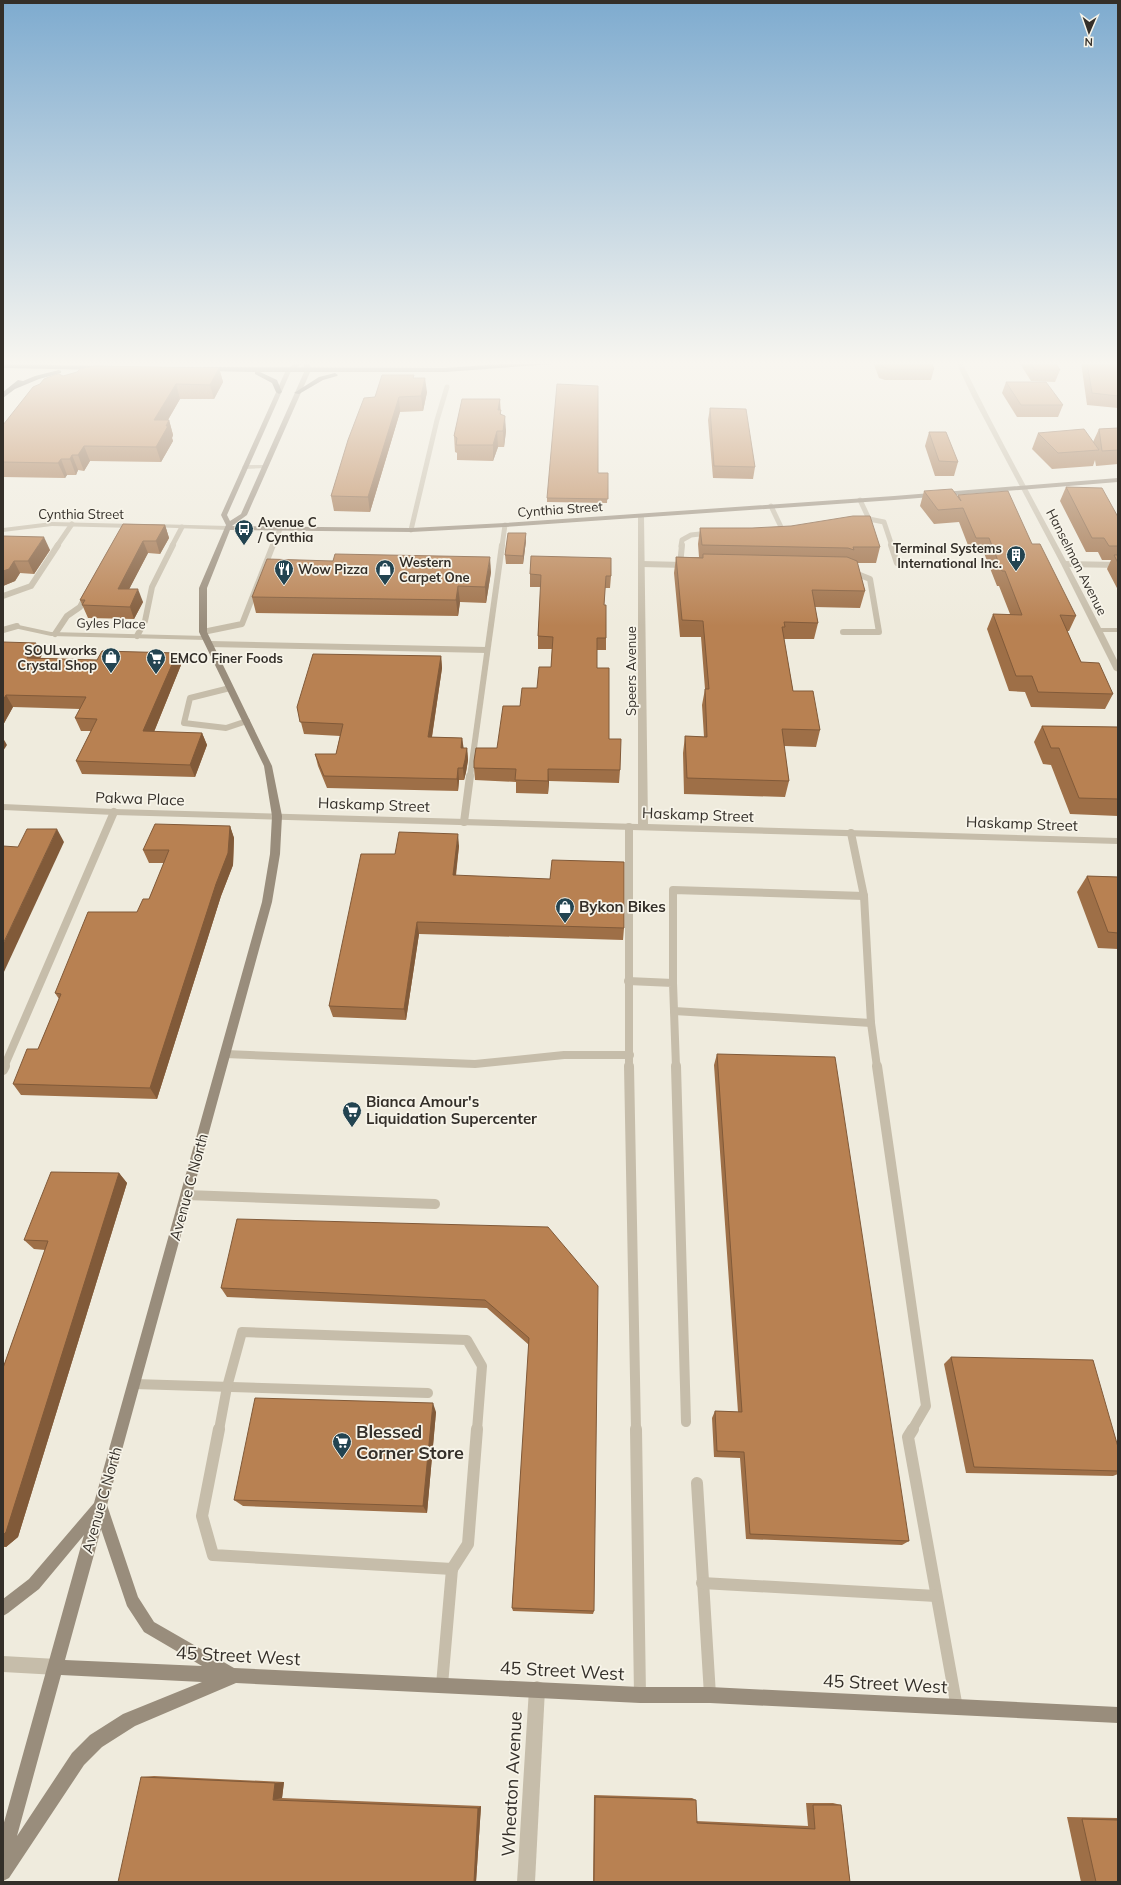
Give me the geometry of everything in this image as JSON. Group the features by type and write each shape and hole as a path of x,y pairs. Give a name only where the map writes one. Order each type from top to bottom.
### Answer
{"main road":[{"name":"Avenue C North","path":"3,1856 57,1667 100,1505 267,902 275,854 277,816 268,766 206,638 203,588 228,527 224,515 253,450"},
{"path":"228,527 244,515 272,450"},
{"name":"Cynthia Street","path":"228,527 411,530 641,516 1118,480"},
{"path":"3,1608 34,1584 100,1505"},
{"path":"100,1505 132,1601 149,1627 234,1676"},
{"name":"45 Street West","path":"57,1667 640,1695 710,1695 1118,1715"},
{"path":"3,1872 78,1759 96,1741 129,1720 234,1676"}],"street":[{"name":"Hanselman Avenue","path":"1004,450 1065,564 1118,670"},
{"path":"245,467 264,467"},
{"name":"Speers Avenue","path":"641,516 643,827"},
{"name":"Cynthia Street","path":"3,530 52,524 228,527"},
{"name":"Gyles Place","path":"17,626 55,634 206,638"},
{"path":"1098,630 1118,630"},
{"name":"Pakwa Place","path":"3,807 114,812 277,816"},
{"name":"Haskamp Street","path":"277,816 1118,841"},
{"name":"45 Street West","path":"3,1664 57,1667"},
{"name":"Wheaton Avenue","path":"526,1882 537,1689"}],"lane":[{"path":"411,530 430,450"},
{"path":"860,500 869,519"},
{"path":"771,506 781,527"},
{"path":"855,520 869,519 884,522 897,563"},
{"path":"3,596 31,586 72,524"},
{"path":"464,822 505,525"},
{"path":"122,532 125,526"},
{"path":"774,527 788,526"},
{"path":"137,636 145,621 152,587 182,527"},
{"path":"206,638 242,624 280,528"},
{"path":"680,565 682,540 691,534 713,533"},
{"path":"642,564 696,565"},
{"path":"1065,564 1118,565"},
{"path":"843,632 879,632 870,579 844,569"},
{"path":"55,634 67,616 80,607 88,593"},
{"path":"3,630 17,626"},
{"path":"206,638 488,650"},
{"path":"230,688 190,698 184,723 226,728 247,721"},
{"path":"3,1070 114,812"},
{"path":"629,827 628,981 640,1695"},
{"path":"851,833 864,896 871,1023 926,1406 908,1437 957,1708"},
{"path":"686,1422 673,983 673,890 864,896"},
{"path":"628,981 673,983"},
{"path":"674,1011 871,1023"},
{"path":"225,1054 475,1064 564,1055 630,1055"},
{"path":"186,1195 435,1204"},
{"path":"442,1685 452,1569 468,1544 482,1366 467,1340 242,1332 227,1387 202,1516 213,1555 452,1569"},
{"path":"134,1384 428,1393"},
{"path":"697,1482 710,1695"},
{"path":"702,1583 936,1596"}],"building":[{"path":"3,450 81,450 78,455 72,455 70,459 61,459 58,463 3,462"},
{"path":"345,450 383,450 368,497 331,496"},
{"path":"551,450 598,450 598,473 608,473 608,499 547,498"},
{"path":"713,450 752,450 755,467 714,466"},
{"path":"935,450 953,450 958,462 939,461"},
{"path":"1055,450 1099,450 1058,453"},
{"path":"1066,487 1102,488 1118,517 1118,546 1109,546 1104,538 1092,538"},
{"path":"952,489 961,501 958,495 1008,491 1032,544 1040,544 1076,616 1060,615 1081,662 1099,663 1113,694 1038,692 1032,676 1016,676 993,614 1022,615 1005,571 1002,571 989,538 976,538 963,508 938,510 924,491"},
{"path":"853,516 870,516 880,547 853,547 854,550 848,548 702,545 700,528 791,526"},
{"path":"123,524 165,525 156,541 143,541 118,589 138,589 130,607 82,605 85,600 80,600"},
{"path":"508,533 526,533 523,556 505,555"},
{"path":"3,536 44,537 28,561 14,561 9,569 3,571"},
{"path":"335,554 490,557 485,587 458,586 456,600 252,597 267,559 333,561"},
{"path":"703,554 847,557 857,561 865,591 812,590 818,623 784,622 785,627 782,627 793,691 813,691 820,730 782,729 789,781 687,778 685,736 707,737 705,689 709,689 703,621 682,620 676,557 703,558"},
{"path":"1114,555 1118,555 1118,563"},
{"path":"531,556 611,558 611,576 606,576 604,605 606,605 606,638 597,638 597,668 609,668 609,739 621,739 620,770 548,769 548,781 515,780 516,769 474,768 476,748 497,748 503,706 520,706 522,688 537,688 539,667 551,667 553,637 538,636 541,575 530,574"},
{"path":"3,642 36,643 27,658 97,660 102,651 177,653 143,731 202,733 190,765 76,761 97,719 75,718 86,697 6,695 3,700"},
{"path":"313,654 441,656 428,737 462,738 461,748 467,748 463,768 458,768 457,779 324,776 315,754 336,754 343,724 300,722 297,707"},
{"path":"1042,726 1118,727 1118,799 1079,798 1059,748 1051,748"},
{"path":"155,824 230,826 228,853 216,884 150,1088 13,1084 27,1049 38,1049 61,994 55,993 88,912 137,912 143,899 149,899 169,850 143,850"},
{"path":"27,829 57,829 3,944 3,846 18,847"},
{"path":"399,832 458,834 453,875 550,879 552,860 624,862 624,928 417,922 404,1009 329,1006 361,854 395,854"},
{"path":"1087,876 1118,877 1118,933 1108,932"},
{"path":"717,1054 835,1057 909,1541 750,1534 744,1452 717,1451 715,1411 742,1412"},
{"path":"51,1172 119,1173 6,1532 3,1535 3,1368 48,1241 24,1240"},
{"path":"237,1219 548,1227 598,1286 594,1611 512,1608 529,1338 485,1300 221,1288"},
{"path":"951,1357 1093,1360 1118,1447 1118,1471 974,1467"},
{"name":"Blessed Corner Store","path":"255,1398 433,1403 423,1506 234,1500"},
{"path":"141,1777 275,1783 273,1800 478,1808 474,1882 118,1882"},
{"path":"595,1797 696,1800 697,1823 815,1829 813,1805 841,1805 850,1882 594,1882"},
{"path":"1082,1819 1118,1820 1118,1882 1096,1882"}],"place":[{"name":"Avenue C / Cynthia","path":"244,546"},
{"name":"Terminal Systems International Inc.","path":"1016,572"},
{"name":"Wow Pizza","path":"284,586"},
{"name":"Western Carpet One","path":"385,586"},
{"name":"SOULworks Crystal Shop","path":"111,674"},
{"name":"EMCO Finer Foods","path":"156,675"},
{"name":"Bykon Bikes","path":"565,924"},
{"name":"Bianca Amour's Liquidation Supercenter","path":"352,1128"},
{"name":"Blessed Corner Store","path":"342,1459"}]}
